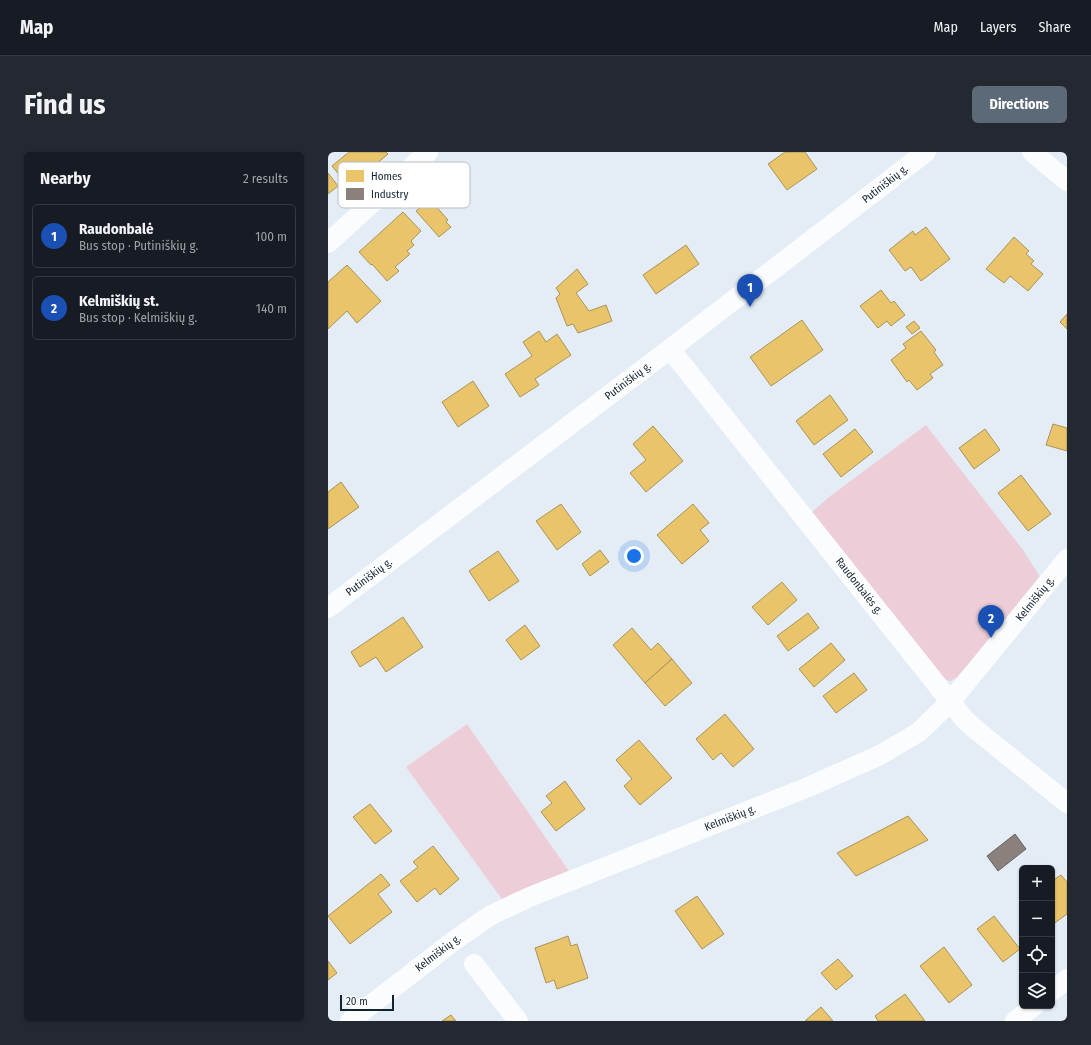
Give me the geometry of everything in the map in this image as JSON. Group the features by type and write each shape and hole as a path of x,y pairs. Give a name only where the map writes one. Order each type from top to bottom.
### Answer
{"street":[{"path":"417,162 428,152"},
{"name":"Putiniškių g.","path":"328,608 670,349 926,152"},
{"path":"1032,152 1067,181"},
{"path":"328,243 366,208"},
{"name":"Raudonbalės g.","path":"670,349 965,720 1067,803"},
{"name":"Kelmiškių g.","path":"350,1021 455,940 491,915 532,896 806,788 880,755 919,732 951,701 1067,559"},
{"path":"474,964 518,1021"},
{"path":"1055,989 1067,979"},
{"path":"1015,1021 1030,1009"}],"shaded area":[{"path":"926,425 1023,550 1042,580 957,677 951,681 943,680 811,513 829,497"},
{"path":"467,724 571,874 504,902 406,767"}],"building: Homes":[{"path":"349,152 386,152 388,154 379,162 338,162 338,173 332,166"},
{"path":"785,152 805,152 817,169 787,190 768,164"},
{"path":"328,173 338,186 328,194"},
{"path":"420,208 438,208 448,220 446,222 451,227 439,237 416,211"},
{"path":"403,212 421,231 411,241 414,245 407,251 410,254 395,267 399,271 387,281 359,252"},
{"path":"926,227 950,259 921,281 911,267 905,271 889,250 913,231 915,235"},
{"path":"1014,237 1029,251 1026,254 1034,261 1031,264 1043,274 1028,291 1010,276 1004,283 986,269"},
{"path":"686,245 699,264 656,294 643,275"},
{"path":"347,265 381,301 357,323 347,311 328,329 328,282"},
{"path":"577,269 588,284 576,293 589,311 606,305 612,321 578,333 573,324 567,326 556,298 560,294 556,288"},
{"path":"881,290 891,303 894,301 905,315 891,326 887,321 878,328 860,306"},
{"path":"1067,314 1067,329 1060,322"},
{"path":"802,320 823,350 771,386 750,357"},
{"path":"914,321 920,328 912,334 906,327"},
{"path":"539,331 546,342 557,334 571,355 535,379 539,385 520,397 505,374 532,356 523,342"},
{"path":"921,331 936,350 934,352 943,365 930,374 933,378 917,390 909,380 907,382 891,360 906,348 903,344"},
{"path":"473,381 489,406 458,427 442,402"},
{"path":"830,395 848,420 814,445 796,421"},
{"path":"1053,424 1067,428 1067,451 1046,445"},
{"path":"653,426 683,461 646,492 630,473 646,460 633,444"},
{"path":"855,429 873,452 841,477 823,454"},
{"path":"985,429 1000,450 974,469 959,448"},
{"path":"1021,475 1051,514 1028,531 998,493"},
{"path":"341,482 359,507 328,529 328,492"},
{"path":"561,504 581,532 557,550 536,521"},
{"path":"693,504 709,523 700,530 709,541 682,564 657,535"},
{"path":"600,550 609,562 590,576 582,564"},
{"path":"498,551 519,581 489,601 469,571"},
{"path":"782,582 797,600 768,625 752,607"},
{"path":"808,613 819,628 788,651 777,636"},
{"path":"403,617 423,647 386,672 376,657 360,667 351,652"},
{"path":"525,625 540,646 521,660 506,640"},
{"path":"632,628 651,650 658,643 672,659 645,683 613,645"},
{"path":"831,643 845,660 814,687 799,669"},
{"path":"672,659 692,683 665,706 645,683"},
{"path":"854,673 867,690 836,713 823,696"},
{"path":"725,714 754,749 733,767 721,753 713,760 696,739"},
{"path":"639,740 672,778 640,805 624,786 632,779 616,760"},
{"path":"565,781 585,809 556,831 541,812 552,803 546,796"},
{"path":"370,804 392,831 375,844 353,817"},
{"path":"908,816 928,840 856,876 837,853"},
{"path":"433,846 459,879 440,895 435,888 417,902 400,881 418,867 413,862"},
{"path":"381,874 390,885 378,894 392,912 350,944 328,916"},
{"path":"1061,875 1067,882 1067,914 1055,923 1055,901 1055,879"},
{"path":"697,896 724,934 702,949 675,911"},
{"path":"994,916 1019,948 1019,950 1003,962 977,929"},
{"path":"568,936 571,946 577,944 588,978 557,989 554,980 546,983 535,948"},
{"path":"944,947 972,985 949,1003 920,966"},
{"path":"838,959 853,976 836,990 821,973"},
{"path":"328,961 337,973 328,980"},
{"path":"905,994 925,1021 878,1021 875,1016"},
{"path":"821,1007 833,1021 805,1021"},
{"path":"451,1015 456,1021 442,1021"}],"building: Industry":[{"path":"1015,834 1026,849 998,871 987,856"}],"place":[{"name":"Raudonbalė","path":"750,307"},
{"name":"Kelmiškių st.","path":"991,638"}]}
